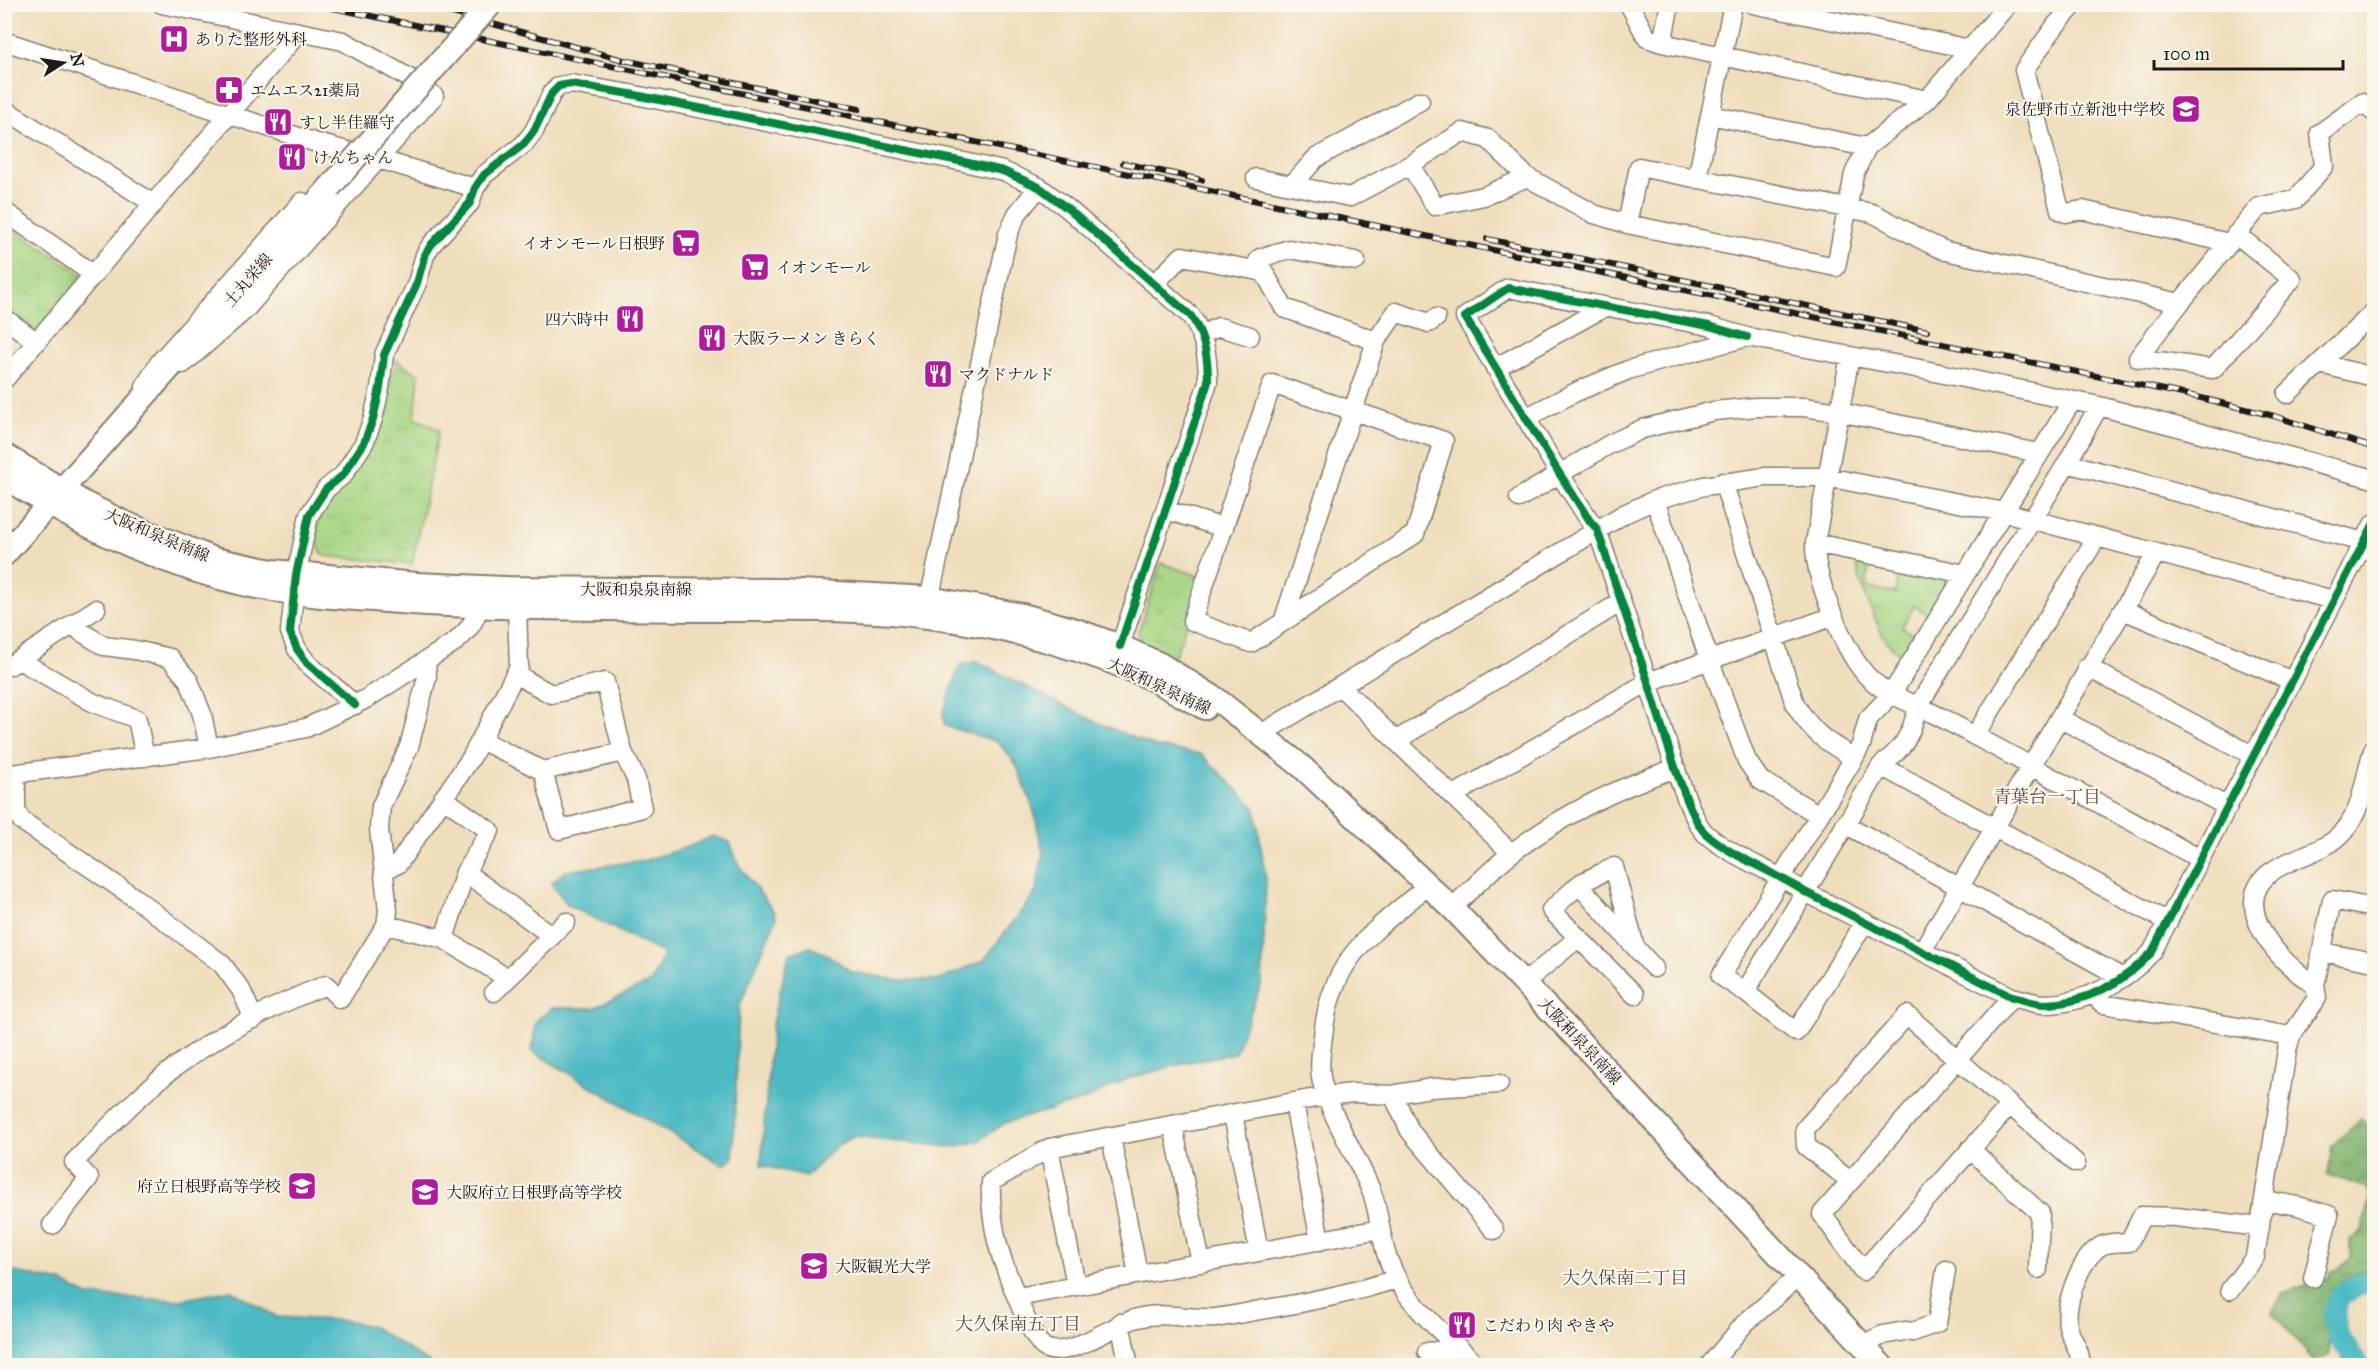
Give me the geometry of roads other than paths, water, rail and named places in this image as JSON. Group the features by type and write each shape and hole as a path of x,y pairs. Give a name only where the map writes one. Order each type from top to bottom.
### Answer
{"main road":[{"name":"土丸栄線","path":"4,555 491,4"},
{"name":"大阪和泉泉南線","path":"4,455 56,498 104,533 188,568 244,584 851,592 928,608 977,625 1064,645 1142,674 1261,734"},
{"name":"大阪和泉泉南線","path":"4,477 56,498"},
{"name":"大阪和泉泉南線","path":"295,583 416,604 478,607 834,610 928,608 1023,615 1120,645 1160,664 1215,698 1301,766 1452,908 1882,1365"}],"street":[{"path":"154,387 244,311 434,96 411,79 343,41 162,4"},
{"path":"1629,4 1647,38 1662,43 1927,100"},
{"path":"1662,43 1670,4"},
{"path":"1697,179 1733,4"},
{"path":"1753,4 1970,49"},
{"path":"1256,178 1350,196 1410,165 1462,132 1488,140 1527,177 1594,214 1627,224 1836,267 1854,174 1868,147 1927,100 2008,4"},
{"path":"2076,4 2056,26 2024,70 2060,210 2066,213 2082,210 2232,239 2292,279 2213,369 2138,358 2180,303 2232,239 2259,207 2296,199 2324,166 2320,133 2362,103 2374,112"},
{"path":"4,380 299,32"},
{"path":"4,41 230,115 475,188"},
{"path":"134,409 159,363 411,79"},
{"path":"355,705 315,672 297,649 290,632 295,583 309,515 326,489 343,475 364,443 380,388 384,355 417,282 425,255 470,202 475,188 484,175 524,144 534,131 552,93 559,86 571,84 984,166 1024,178 1039,187 1155,283 1191,316 1202,334 1206,348 1208,382 1120,645"},
{"path":"1292,185 1316,158 1420,101"},
{"path":"4,109 154,204"},
{"path":"1710,115 1868,147"},
{"path":"1410,165 1435,206 1484,196 1527,177"},
{"path":"1627,224 1639,168 1872,213 1894,223 1922,242 1946,251 2180,303"},
{"path":"928,608 1008,234 1017,214 1039,187"},
{"path":"4,211 94,275"},
{"path":"1253,270 1260,258 1289,249 1356,261"},
{"path":"1155,283 1182,256 1264,272 1284,308 1376,341"},
{"path":"2374,479 2099,406 1785,342 1747,337 1709,326 1508,288 1466,317 1559,473 1597,529 1676,768 1696,821 1705,834 1736,854 1782,876 1805,892 2012,997 2044,1004 2093,994 2139,967 2152,952 2374,523"},
{"path":"1495,368 1605,307"},
{"path":"1283,622 1376,341 1396,312 1428,323 1436,318"},
{"path":"2287,394 2374,312"},
{"path":"4,318 37,342"},
{"path":"1202,334 1219,327 1250,336"},
{"path":"1525,417 1628,370 1747,337"},
{"path":"1850,356 1815,543 1815,557 1834,616 1856,664 1871,680 1891,695 1918,706 1975,736 2200,859"},
{"path":"2320,364 2374,377"},
{"path":"1272,384 1353,412 1444,441 1415,534 1251,643 1192,621 1272,384"},
{"path":"1865,922 1796,1032 1721,976 1854,758 1861,745 1868,719 1891,695 2072,401"},
{"path":"1745,992 1881,766 1902,748 1912,732 1918,706 2067,464 2099,406"},
{"path":"1519,498 1610,444 1642,429 1714,411 1756,407 1804,407 1839,412 2038,453"},
{"path":"2067,464 2364,542"},
{"path":"1261,734 1597,529 1655,500 1723,482 1786,476 1827,477 2004,512 2333,600"},
{"path":"1723,482 1795,704 1808,726 1825,741 1854,758"},
{"path":"1655,500 1709,659 1748,760 1760,780 1819,815"},
{"path":"1166,510 1224,528"},
{"path":"1975,736 2097,537"},
{"path":"1815,543 1965,574"},
{"path":"1922,951 2156,554"},
{"path":"1397,740 1621,603"},
{"path":"254,1019 241,990 222,964 135,898 22,821 16,811 10,775 209,748 306,728 355,705 426,660 468,630 475,620 478,607"},
{"path":"384,870 398,864 471,758 519,667 517,608"},
{"path":"96,609 15,663 94,703 136,718 145,757"},
{"path":"2123,610 2292,681"},
{"path":"1452,796 1648,682 1834,616"},
{"path":"75,623 80,631 104,646 170,658 189,681 202,714 209,748"},
{"path":"52,1226 89,1178 74,1162 128,1108 176,1066 216,1039 298,996 326,985 340,999 386,926 388,911 379,829 381,806 409,747 427,677 426,660"},
{"path":"2087,668 2254,756"},
{"path":"515,674 551,694 605,682 623,752 636,779 642,808 559,830 543,771"},
{"path":"1340,686 1511,854"},
{"path":"2059,717 2228,807"},
{"path":"480,740 543,771 623,752"},
{"path":"2315,985 2301,977 2265,937 2254,911 2255,897 2261,883 2270,873 2334,842 2347,828 2357,810 2374,748"},
{"path":"1881,766 2168,922"},
{"path":"1452,908 1511,854 1568,814 1603,796 1676,768"},
{"path":"443,798 490,831 465,872 444,939"},
{"path":"1845,824 2123,978"},
{"path":"1635,947 1614,867 1579,885 1551,910 1635,995"},
{"path":"465,872 552,936"},
{"path":"1579,885 1654,968"},
{"path":"1427,886 1369,935 1354,950 1342,969 1330,995 1324,1019 1321,1056 1322,1083 1373,1195 1388,1260 1397,1279 1412,1302 1478,1365"},
{"path":"2230,1290 2255,1257 2287,1050 2291,1036 2317,998 2315,985 2332,900 2374,908"},
{"path":"494,992 566,922"},
{"path":"386,926 444,939 507,978"},
{"path":"1524,983 1578,938"},
{"path":"2322,951 2374,962"},
{"path":"2093,994 2103,1004 2291,1036"},
{"path":"2010,1105 1863,1271 1822,1214 2012,997"},
{"path":"1850,1181 1806,1146 1805,1129 1907,1015 2076,1163"},
{"path":"1397,1279 1347,1294 1213,1318 1164,1314 1139,1317 1120,1323 1070,1349 1057,1351 1044,1348 1035,1338 997,1242 990,1194 991,1182 1049,1148 1326,1096 1353,1093 1393,1095 1431,1088 1499,1084"},
{"path":"1393,1095 1410,1131 1494,1230"},
{"path":"1294,1103 1320,1241"},
{"path":"1233,1114 1259,1252"},
{"path":"1173,1126 1201,1263"},
{"path":"1111,1137 1138,1274"},
{"path":"1049,1148 1076,1285"},
{"path":"1970,1149 2040,1213 2038,1269"},
{"path":"2264,1200 2329,1215 2313,1278"},
{"path":"2081,1365 2080,1351 2069,1331 2067,1317 2075,1283 2084,1264 2102,1246 2129,1242 2142,1216 2176,1217 2260,1227"},
{"path":"1018,1297 1380,1229"},
{"path":"1862,1345 1883,1335 1905,1331 1914,1332 1937,1323 1946,1270"},
{"path":"1709,1365 1744,1323 1798,1277"},
{"path":"1120,1323 1129,1365"},
{"path":"1427,1352 1460,1349"}],"water":[{"path":"976,661 1096,722 1156,747 1201,754 1255,807 1266,881 1262,982 1235,1053 1188,1062 1127,1079 1084,1100 1005,1123 977,1142 951,1147 853,1137 835,1147 806,1177 761,1165 772,1024 789,954 810,947 828,955 852,972 898,980 940,980 984,960 1036,892 1043,853 1034,811 1016,764 998,742 945,726 943,714 959,666"},
{"path":"713,836 730,842 738,864 775,913 776,919 739,1007 733,1159 723,1165 532,1051 536,1021 552,1008 594,1008 651,982 664,954 568,905 551,883 566,871 646,860 691,846"},
{"path":"5,1270 61,1282 88,1296 181,1300 231,1290 277,1317 350,1321 373,1327 433,1365 5,1365"}],"waterway":[{"path":"2359,1366 2339,1337 2334,1315 2340,1296 2374,1277"}],"railway":[{"path":"314,4 2197,397 2274,416 2374,448"},
{"path":"420,4 627,61"},
{"path":"624,60 859,109"},
{"path":"1123,163 1202,180"},
{"path":"1487,239 1928,331"}],"place":[{"name":"ありた整形外科","path":"174,39"},
{"name":"エムエス21薬局","path":"229,90"},
{"name":"泉佐野市立新池中学校","path":"2186,109"},
{"name":"すし半佳羅守","path":"278,122"},
{"name":"けんちゃん","path":"292,157"},
{"name":"イオンモール日根野","path":"686,243"},
{"name":"イオンモール","path":"755,267"},
{"name":"四六時中","path":"630,319"},
{"name":"大阪ラーメン きらく","path":"712,338"},
{"name":"マクドナルド","path":"938,374"},
{"name":"府立日根野高等学校","path":"302,1186"},
{"name":"大阪府立日根野高等学校","path":"425,1192"},
{"name":"大阪観光大学","path":"814,1266"},
{"name":"こだわり肉 やきや","path":"1462,1325"}],"district":[{"name":"青葉台一丁目","path":"2047,797"},
{"name":"大久保南二丁目","path":"1625,1278"},
{"name":"大久保南五丁目","path":"1018,1324"}]}
